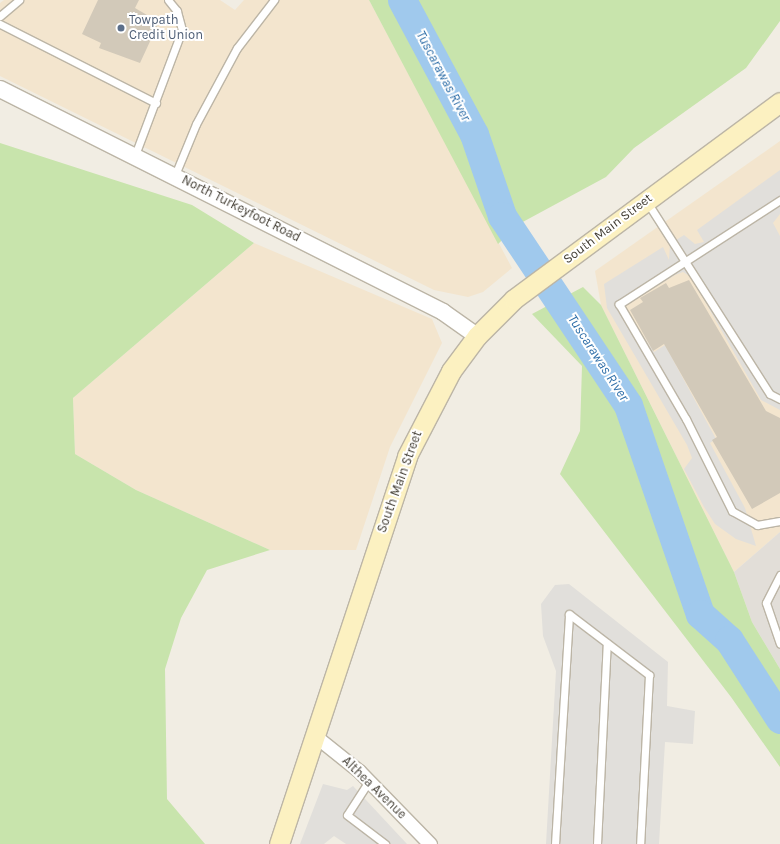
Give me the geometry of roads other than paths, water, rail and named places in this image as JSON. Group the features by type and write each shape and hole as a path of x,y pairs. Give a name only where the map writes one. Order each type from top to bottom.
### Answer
{"main road":[{"name":"South Main Street","path":"279,844 407,456 432,402 477,336 514,299 578,250 780,102"}],"street":[{"name":"North Turkeyfoot Road","path":"0,89 175,175 443,312 477,336"},
{"name":"Althea Avenue","path":"314,735 369,781 430,844"}],"lane":[{"path":"0,16 19,0"},
{"path":"135,155 182,30 177,11 168,0"},
{"path":"175,175 196,124 237,48 274,0"},
{"path":"0,24 156,102"},
{"path":"646,200 688,260 770,394 780,399"},
{"path":"780,200 619,304 686,420 732,511 757,524 780,521"},
{"path":"780,575 766,603 780,644"},
{"path":"555,844 570,614 649,675 640,844"},
{"path":"597,844 607,643"},
{"path":"369,781 347,815 385,844"}],"waterway":[{"name":"Tuscarawas River","path":"402,0 474,134 502,216 628,405 700,614 729,640 780,719"}],"place":[{"name":"Towpath Credit Union","path":"121,28"}]}
